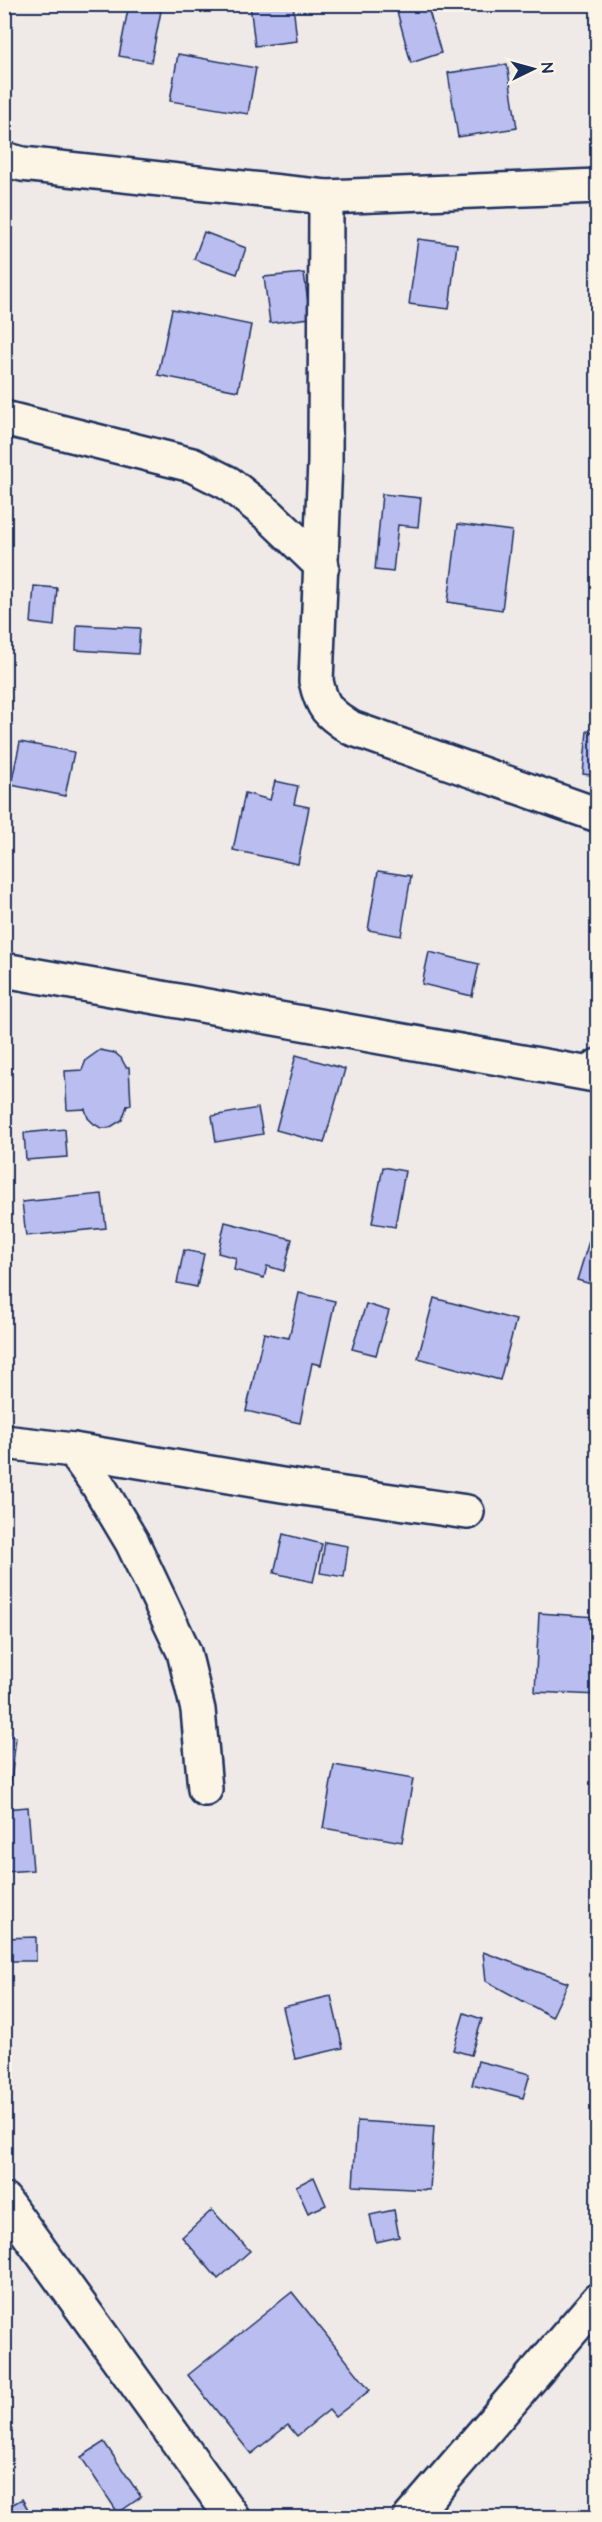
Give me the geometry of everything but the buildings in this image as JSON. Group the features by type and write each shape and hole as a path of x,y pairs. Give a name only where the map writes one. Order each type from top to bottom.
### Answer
{"street":[{"path":"4,159 22,164 326,197 597,186"},
{"path":"326,197 326,462 316,681 320,701 335,717 351,728 597,815"},
{"path":"4,418 192,465 228,483 322,566"},
{"path":"4,970 595,1075 597,1066"},
{"path":"4,1442 73,1450 282,1485 467,1512"},
{"path":"73,1450 98,1485 132,1542 184,1652 198,1710 205,1789"},
{"path":"4,2200 233,2517"},
{"path":"410,2517 597,2301"}]}
